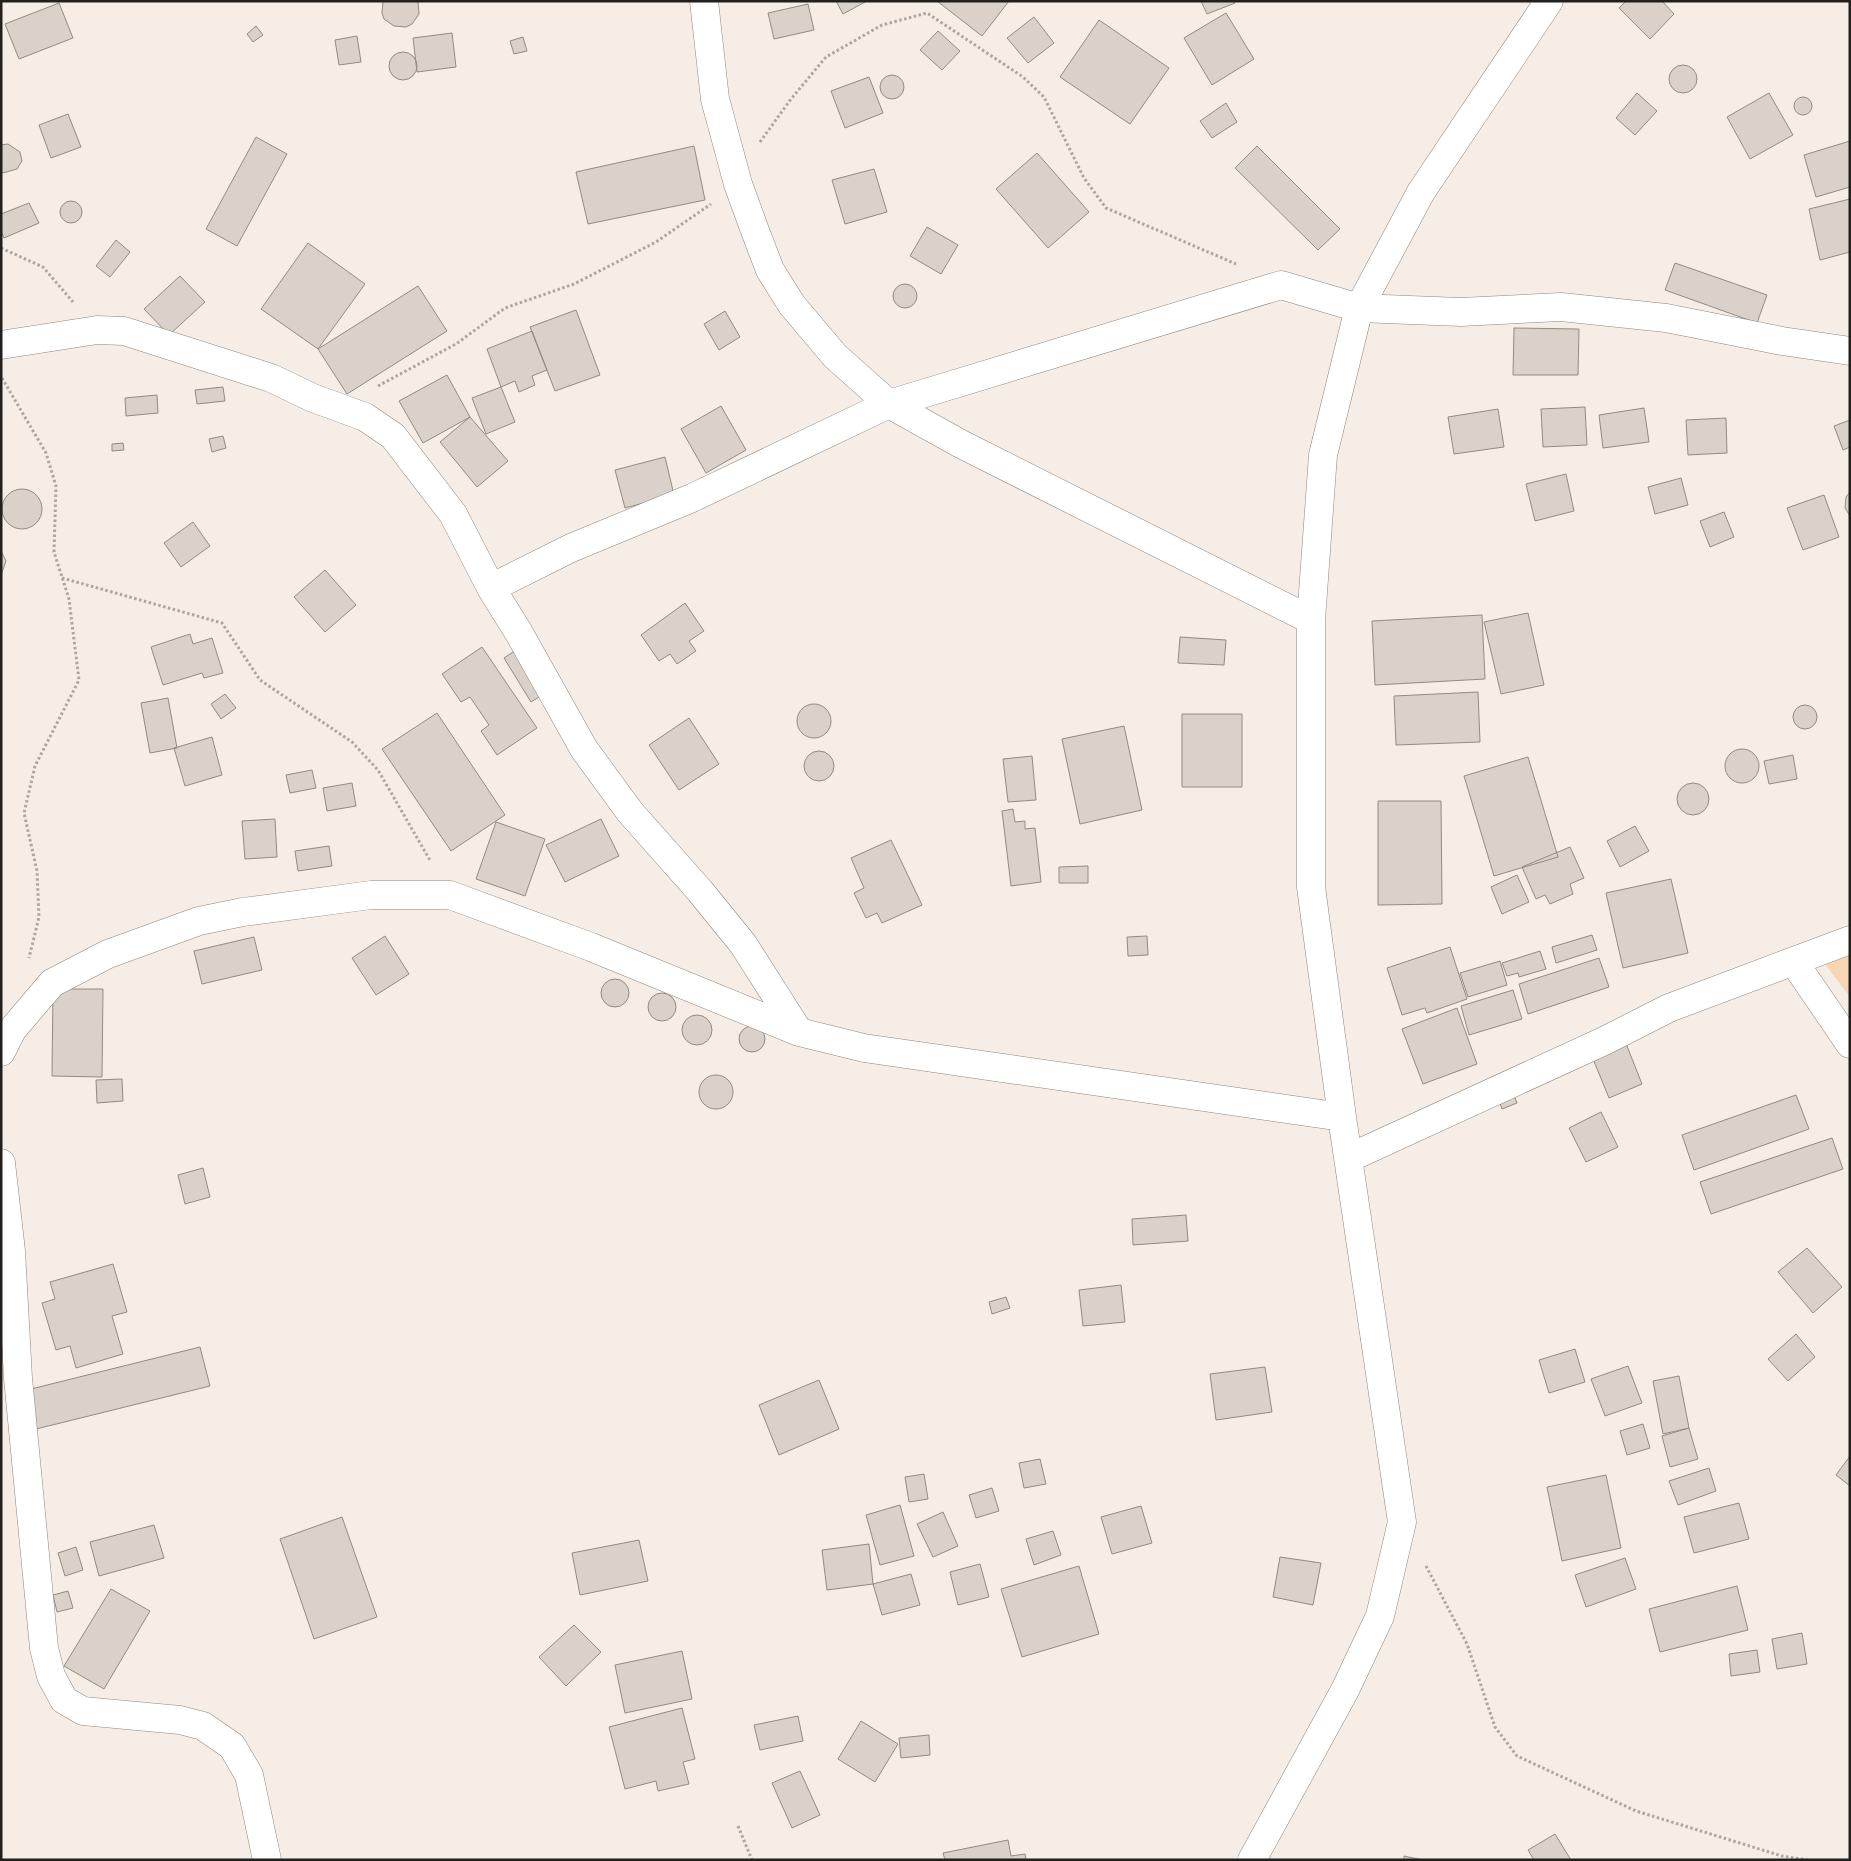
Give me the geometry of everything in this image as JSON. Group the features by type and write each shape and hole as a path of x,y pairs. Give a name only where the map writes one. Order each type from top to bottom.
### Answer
{"street":[{"path":"704,1 715,99 738,184 770,270 792,305 835,356 889,404 961,444 1311,620"},
{"path":"1252,1860 1345,1690 1380,1616 1402,1522 1342,1117 1311,887 1311,620 1322,455 1358,308 1421,192 1549,1"},
{"path":"491,588 571,548 692,498 889,404 1282,286 1358,308 1461,312 1561,307 1666,318 1782,341 1850,351"},
{"path":"1,346 98,330 124,331 270,378 313,398 365,416 393,436 453,514 491,588 519,633 584,749 630,812 700,890 743,944 800,1032"},
{"path":"1,1052 12,1030 52,984 108,954 199,921 243,912 371,895 450,895 591,947 800,1032 864,1048 1342,1117"},
{"path":"1349,1158 1604,1041 1669,1008 1850,940"},
{"path":"1794,962 1850,1044"},
{"path":"1,1164 11,1251 18,1378 43,1639 51,1676 64,1700 83,1711 180,1720 203,1726 232,1746 249,1775 267,1860"}],"path":[{"path":"339,406 456,344 505,308 574,284 656,242 738,184 760,143 791,99 826,57 882,25 927,13 1023,77 1044,97 1084,178 1106,208 1237,264"},
{"path":"1,248 43,267 98,330"},
{"path":"1,377 46,453 56,486 54,552 69,599 79,680 36,766 24,813 37,871 39,917 28,964"},
{"path":"62,578 222,624 260,680 352,742 378,770 450,895"},
{"path":"1425,1565 1467,1644 1495,1727 1517,1756 1636,1811 1782,1856 1808,1860"},
{"path":"738,1826 752,1860"}],"shaded area":[{"path":"1850,952 1850,997 1824,963"}],"building":[{"path":"383,1 418,1 419,14 412,24 406,27 394,26 384,19 382,13"},
{"path":"836,1 867,1 843,14"},
{"path":"937,1 1009,1 982,36"},
{"path":"1201,1 1234,1 1235,3 1207,14"},
{"path":"1626,1 1662,1 1674,14 1650,39 1619,8"},
{"path":"59,3 73,38 19,59 5,24"},
{"path":"808,4 814,30 774,39 768,13"},
{"path":"1226,13 1254,59 1212,85 1184,38"},
{"path":"1034,17 1054,43 1028,63 1007,38"},
{"path":"1099,20 1169,68 1130,124 1060,77"},
{"path":"256,26 263,35 253,42 247,34"},
{"path":"938,31 960,51 942,70 920,50"},
{"path":"452,33 456,67 417,72 413,38"},
{"path":"357,36 361,62 339,65 335,40"},
{"path":"523,37 527,51 514,54 510,41"},
{"path":"403,52 413,56 417,66 413,76 403,80 393,76 389,66 393,56"},
{"path":"1683,65 1693,69 1697,79 1693,89 1683,93 1673,89 1669,79 1673,69"},
{"path":"892,75 901,78 904,87 901,96 892,99 883,96 880,87 883,78"},
{"path":"869,77 883,113 845,128 831,91"},
{"path":"1637,93 1657,111 1635,135 1616,118"},
{"path":"1769,93 1793,135 1750,159 1727,117"},
{"path":"1803,97 1811,102 1812,106 1807,114 1803,115 1795,110 1794,106 1799,98"},
{"path":"1226,103 1237,122 1212,138 1200,121"},
{"path":"68,114 81,147 51,158 39,125"},
{"path":"256,137 287,154 237,246 206,229"},
{"path":"1850,141 1850,187 1816,197 1804,155"},
{"path":"8,144 20,152 22,161 17,169 3,173 1,172 1,145"},
{"path":"694,146 705,200 588,224 576,172"},
{"path":"1257,146 1340,229 1318,250 1235,168"},
{"path":"1037,153 1089,212 1048,248 996,189"},
{"path":"874,169 887,212 845,224 832,180"},
{"path":"1850,199 1850,252 1820,260 1809,209"},
{"path":"71,201 79,204 82,212 79,220 71,223 63,220 60,212 63,204"},
{"path":"29,203 39,223 4,238 1,231 1,214"},
{"path":"927,227 958,245 941,274 910,256"},
{"path":"116,240 130,252 110,277 96,266"},
{"path":"308,243 365,284 318,349 261,309"},
{"path":"1675,263 1767,295 1757,323 1665,290"},
{"path":"180,276 205,302 169,335 144,309"},
{"path":"905,284 913,288 917,296 913,304 905,308 897,304 893,296 897,288"},
{"path":"418,286 447,331 347,394 318,349"},
{"path":"576,310 600,375 555,391 530,327"},
{"path":"725,311 740,337 719,350 704,324"},
{"path":"1514,328 1579,329 1578,375 1513,375"},
{"path":"532,331 547,370 532,376 535,385 519,392 515,381 501,387 487,349"},
{"path":"447,375 470,417 423,443 399,401"},
{"path":"223,387 225,401 197,404 195,390"},
{"path":"501,387 515,422 486,434 472,398"},
{"path":"157,395 158,413 126,416 125,398"},
{"path":"721,406 746,450 706,473 681,429"},
{"path":"1585,407 1587,445 1543,447 1541,409"},
{"path":"1644,408 1649,442 1603,448 1599,415"},
{"path":"1498,409 1504,447 1454,454 1448,417"},
{"path":"470,417 508,461 477,487 440,442"},
{"path":"1726,418 1727,453 1688,455 1686,420"},
{"path":"1850,420 1850,447 1843,450 1834,426"},
{"path":"223,436 226,448 212,452 209,439"},
{"path":"123,443 124,450 112,451 112,444"},
{"path":"665,457 674,495 625,508 615,470"},
{"path":"1566,474 1574,511 1535,521 1526,484"},
{"path":"1681,478 1688,505 1655,514 1648,487"},
{"path":"22,489 36,495 42,509 36,523 22,529 8,523 2,509 8,495"},
{"path":"1850,492 1850,516 1845,508 1846,497"},
{"path":"1824,495 1839,537 1803,550 1787,508"},
{"path":"1724,512 1734,537 1710,547 1700,521"},
{"path":"193,522 210,546 181,567 164,543"},
{"path":"1,551 6,561 1,575"},
{"path":"325,570 356,605 325,632 294,597"},
{"path":"685,603 704,631 689,641 696,651 677,664 670,654 659,661 641,635"},
{"path":"1528,613 1544,685 1501,694 1484,622"},
{"path":"1482,615 1485,679 1375,685 1372,621"},
{"path":"190,634 193,644 212,638 223,673 204,678 202,673 163,685 151,647"},
{"path":"1180,637 1226,640 1224,665 1178,663"},
{"path":"482,647 537,728 497,755 481,731 489,725 470,697 461,702 442,674"},
{"path":"516,650 544,694 531,702 504,658"},
{"path":"1478,692 1480,742 1396,745 1394,696"},
{"path":"225,694 236,708 221,719 211,704"},
{"path":"168,698 177,748 150,753 141,703"},
{"path":"814,704 826,709 831,721 826,733 814,738 802,733 797,721 802,709"},
{"path":"1805,705 1814,708 1817,717 1814,726 1805,729 1796,726 1793,717 1796,708"},
{"path":"437,713 505,815 451,851 382,749"},
{"path":"1182,714 1242,714 1242,787 1182,787"},
{"path":"689,718 719,764 679,790 649,745"},
{"path":"1124,726 1142,810 1080,824 1062,739"},
{"path":"212,737 222,775 185,786 174,748"},
{"path":"1742,749 1754,754 1759,766 1754,778 1742,783 1730,778 1725,766 1730,754"},
{"path":"819,751 829,756 834,766 829,776 819,781 809,776 804,766 809,756"},
{"path":"1793,755 1797,779 1769,784 1764,761"},
{"path":"1032,756 1036,800 1008,802 1003,759"},
{"path":"1528,757 1558,857 1494,876 1464,776"},
{"path":"312,770 316,788 290,793 286,775"},
{"path":"352,783 356,806 327,811 323,788"},
{"path":"1693,783 1699,784 1704,788 1708,793 1708,805 1704,810 1699,814 1693,815 1687,814 1682,810 1678,805 1677,799 1678,793 1682,788 1687,784"},
{"path":"1378,801 1441,801 1442,904 1378,905"},
{"path":"1013,809 1015,822 1025,821 1025,829 1035,828 1041,882 1011,886 1002,811"},
{"path":"275,819 277,857 245,859 242,821"},
{"path":"601,819 619,856 565,882 546,845"},
{"path":"496,822 545,839 525,896 476,879"},
{"path":"1635,826 1649,851 1620,867 1607,841"},
{"path":"891,840 922,905 882,923 877,913 866,918 854,893 864,888 851,858"},
{"path":"329,846 332,866 298,871 295,851"},
{"path":"1570,847 1584,878 1570,884 1573,894 1550,904 1545,895 1536,899 1522,867"},
{"path":"1088,866 1088,883 1059,883 1059,867"},
{"path":"1517,875 1529,902 1502,914 1491,887"},
{"path":"1671,879 1688,953 1623,968 1606,893"},
{"path":"1592,935 1597,950 1556,963 1552,947"},
{"path":"385,936 409,974 376,995 352,958"},
{"path":"1147,936 1148,955 1128,956 1127,937"},
{"path":"254,937 262,970 202,984 194,951"},
{"path":"1450,947 1467,999 1427,1013 1425,1008 1402,1015 1387,968"},
{"path":"1540,951 1546,969 1519,977 1518,973 1507,976 1502,963"},
{"path":"1599,958 1609,987 1528,1014 1519,984"},
{"path":"1500,961 1507,985 1468,997 1460,973"},
{"path":"615,979 625,983 629,993 625,1003 615,1007 605,1003 601,993 605,983"},
{"path":"53,989 103,989 102,1077 52,1076"},
{"path":"1513,990 1522,1019 1469,1035 1461,1006"},
{"path":"662,993 672,997 676,1007 672,1017 662,1021 652,1017 648,1007 652,997"},
{"path":"1457,1008 1477,1064 1423,1084 1402,1029"},
{"path":"697,1015 703,1016 711,1024 711,1036 703,1044 697,1045 691,1044 683,1036 682,1030 683,1024 691,1016"},
{"path":"752,1026 761,1030 765,1039 761,1048 752,1052 743,1048 739,1039 743,1030"},
{"path":"1625,1041 1642,1084 1609,1098 1591,1054"},
{"path":"716,1075 728,1080 733,1092 728,1104 716,1109 704,1104 699,1092 704,1080"},
{"path":"122,1079 123,1101 97,1103 96,1080"},
{"path":"1512,1090 1517,1103 1502,1109 1497,1095"},
{"path":"1796,1095 1809,1129 1694,1170 1682,1135"},
{"path":"1601,1112 1618,1147 1586,1162 1569,1128"},
{"path":"1832,1138 1843,1169 1711,1214 1700,1182"},
{"path":"203,1168 210,1197 185,1204 178,1175"},
{"path":"1186,1215 1188,1241 1133,1245 1132,1219"},
{"path":"1807,1248 1842,1287 1813,1313 1778,1272"},
{"path":"113,1264 127,1312 112,1316 123,1354 76,1368 70,1346 56,1350 42,1303 55,1299 50,1282"},
{"path":"1121,1285 1125,1322 1083,1326 1079,1290"},
{"path":"1006,1297 1010,1308 992,1314 989,1302"},
{"path":"1796,1334 1815,1357 1788,1381 1768,1359"},
{"path":"200,1347 210,1386 32,1430 23,1391"},
{"path":"1575,1349 1585,1382 1549,1393 1539,1360"},
{"path":"1628,1366 1642,1403 1605,1416 1591,1379"},
{"path":"1265,1367 1272,1412 1216,1420 1210,1374"},
{"path":"1679,1376 1689,1428 1663,1434 1653,1381"},
{"path":"819,1380 839,1429 779,1455 759,1405"},
{"path":"1643,1424 1650,1448 1627,1455 1620,1431"},
{"path":"1689,1428 1698,1459 1670,1467 1662,1436"},
{"path":"1850,1456 1850,1486 1836,1475"},
{"path":"1040,1459 1046,1484 1024,1488 1019,1463"},
{"path":"1709,1468 1716,1491 1678,1505 1669,1481"},
{"path":"924,1474 928,1499 909,1502 905,1477"},
{"path":"1606,1475 1621,1548 1562,1561 1547,1487"},
{"path":"992,1488 999,1511 976,1518 969,1495"},
{"path":"1739,1503 1749,1539 1694,1553 1684,1517"},
{"path":"900,1505 914,1556 880,1565 866,1515"},
{"path":"1141,1506 1152,1543 1112,1554 1101,1517"},
{"path":"943,1512 958,1546 933,1557 917,1524"},
{"path":"342,1517 377,1617 314,1639 280,1539"},
{"path":"154,1525 164,1558 99,1576 90,1542"},
{"path":"1053,1531 1061,1555 1034,1565 1026,1539"},
{"path":"639,1540 648,1581 580,1595 572,1553"},
{"path":"869,1544 873,1584 827,1590 822,1550"},
{"path":"76,1547 83,1570 65,1576 58,1553"},
{"path":"1280,1557 1321,1563 1313,1605 1273,1597"},
{"path":"1625,1558 1636,1589 1586,1607 1575,1575"},
{"path":"980,1564 989,1597 958,1605 950,1572"},
{"path":"1079,1566 1099,1634 1022,1657 1001,1589"},
{"path":"911,1574 920,1605 882,1615 873,1584"},
{"path":"1737,1586 1748,1630 1660,1652 1649,1609"},
{"path":"111,1589 150,1611 104,1689 64,1666"},
{"path":"68,1591 73,1608 57,1612 53,1595"},
{"path":"574,1625 601,1652 566,1686 539,1657"},
{"path":"1802,1633 1807,1664 1777,1669 1772,1639"},
{"path":"1757,1650 1760,1672 1731,1676 1729,1654"},
{"path":"682,1651 692,1699 625,1713 615,1665"},
{"path":"682,1708 695,1759 683,1762 689,1784 658,1791 656,1781 625,1789 609,1727"},
{"path":"798,1716 803,1741 760,1750 754,1725"},
{"path":"861,1721 898,1744 875,1782 838,1759"},
{"path":"929,1735 930,1755 901,1758 899,1738"},
{"path":"800,1771 820,1815 792,1828 772,1783"},
{"path":"1555,1834 1571,1860 1534,1860 1528,1850"},
{"path":"1008,1840 1011,1856 1025,1854 1026,1860 945,1860 943,1853"},
{"path":"1404,1856 1423,1860 1404,1860"}]}
